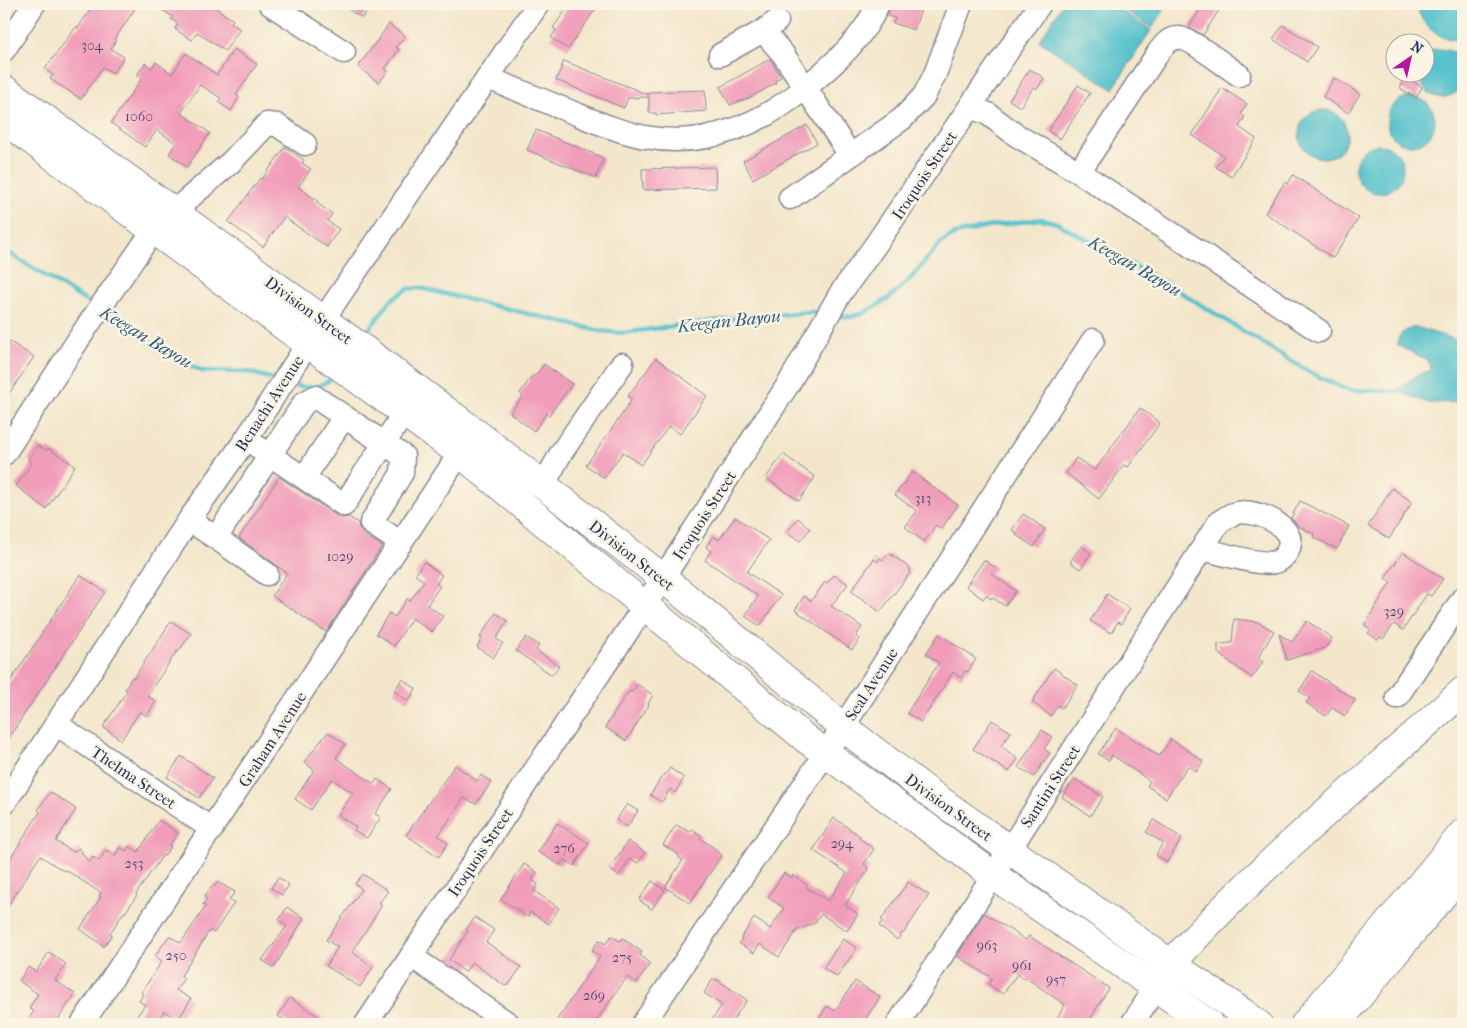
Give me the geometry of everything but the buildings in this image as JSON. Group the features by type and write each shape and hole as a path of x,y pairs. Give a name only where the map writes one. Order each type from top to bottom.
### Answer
{"main road":[{"name":"Division Street","path":"4,89 373,356 663,578 843,727 1009,850 1258,1024"},
{"name":"Division Street","path":"4,120 153,231 301,354 340,367 460,453 825,753 993,875 1209,1024"},
{"path":"1171,964 1202,929 1282,852 1454,699"},
{"path":"1305,1024 1463,833"},
{"path":"1336,1024 1463,871"}],"street":[{"path":"4,50 34,4"},
{"path":"270,4 344,52"},
{"name":"Benachi Avenue","path":"4,804 189,520 246,439 323,320 538,4"},
{"path":"488,78 598,123 645,137 676,139 718,135 757,120 782,106 805,88 830,66 861,33 878,4"},
{"path":"790,198 902,119 924,96 935,74 961,4"},
{"name":"Iroquois Street","path":"366,1024 663,578 789,383 840,294 1040,4"},
{"path":"720,55 770,26 783,54 850,155"},
{"path":"1079,172 1165,43 1172,39 1180,38 1190,42 1239,75"},
{"path":"971,106 988,114 1016,135 1079,172 1319,331"},
{"path":"173,212 231,162 267,124 278,124 305,144"},
{"path":"4,454 106,298 153,231"},
{"name":"Seal Avenue","path":"643,1024 843,727 1092,340"},
{"path":"543,486 561,453 622,364"},
{"path":"216,538 304,403 315,397 403,456 402,474 371,523"},
{"path":"344,505 404,413"},
{"path":"304,478 344,417"},
{"path":"246,439 401,543"},
{"name":"Graham Avenue","path":"82,1024 460,453"},
{"path":"189,520 267,574"},
{"name":"Santini Street","path":"898,1024 1203,549"},
{"path":"1396,697 1463,598"},
{"name":"Thelma Street","path":"56,724 212,829"},
{"path":"411,956 508,1024"},
{"path":"1132,1024 1171,964"}],"water":[{"path":"1063,4 1111,4 1151,30 1113,89 1039,41"},
{"path":"1116,4 1168,4 1152,28"},
{"path":"1417,4 1463,4 1463,40 1447,38 1433,31 1422,19"},
{"path":"1441,49 1455,52 1463,61 1463,86 1450,96 1437,97 1425,90 1421,82 1434,82 1434,50"},
{"path":"1411,97 1420,99 1428,104 1433,112 1435,121 1433,130 1428,138 1420,143 1411,145 1402,143 1394,138 1389,130 1387,121 1389,112 1394,104 1402,99"},
{"path":"1318,110 1328,110 1340,117 1347,129 1347,139 1340,151 1328,158 1318,158 1310,154 1303,147 1299,139 1299,129 1303,121 1310,114"},
{"path":"1374,145 1384,145 1396,152 1403,164 1403,174 1396,186 1384,193 1374,193 1366,189 1359,182 1355,174 1355,164 1359,156 1366,149"},
{"path":"1416,327 1463,342 1463,402 1429,403 1395,391 1419,374 1432,370 1427,360 1397,345 1403,333"}],"waterway":[{"name":"Keegan Bayou","path":"835,315 851,317 864,313 888,299 909,280 942,242 955,234 992,226 1041,219 1057,223 1164,282 1309,372 1347,390 1395,391"},
{"name":"Keegan Bayou","path":"4,250 94,306"},
{"name":"Keegan Bayou","path":"363,337 391,300 407,289 420,288 600,331 622,333 738,318 811,312 822,313"},
{"name":"Keegan Bayou","path":"104,313 177,359 202,371 248,372 277,380"},
{"name":"Keegan Bayou","path":"289,384 313,387 325,383 334,375"}]}
